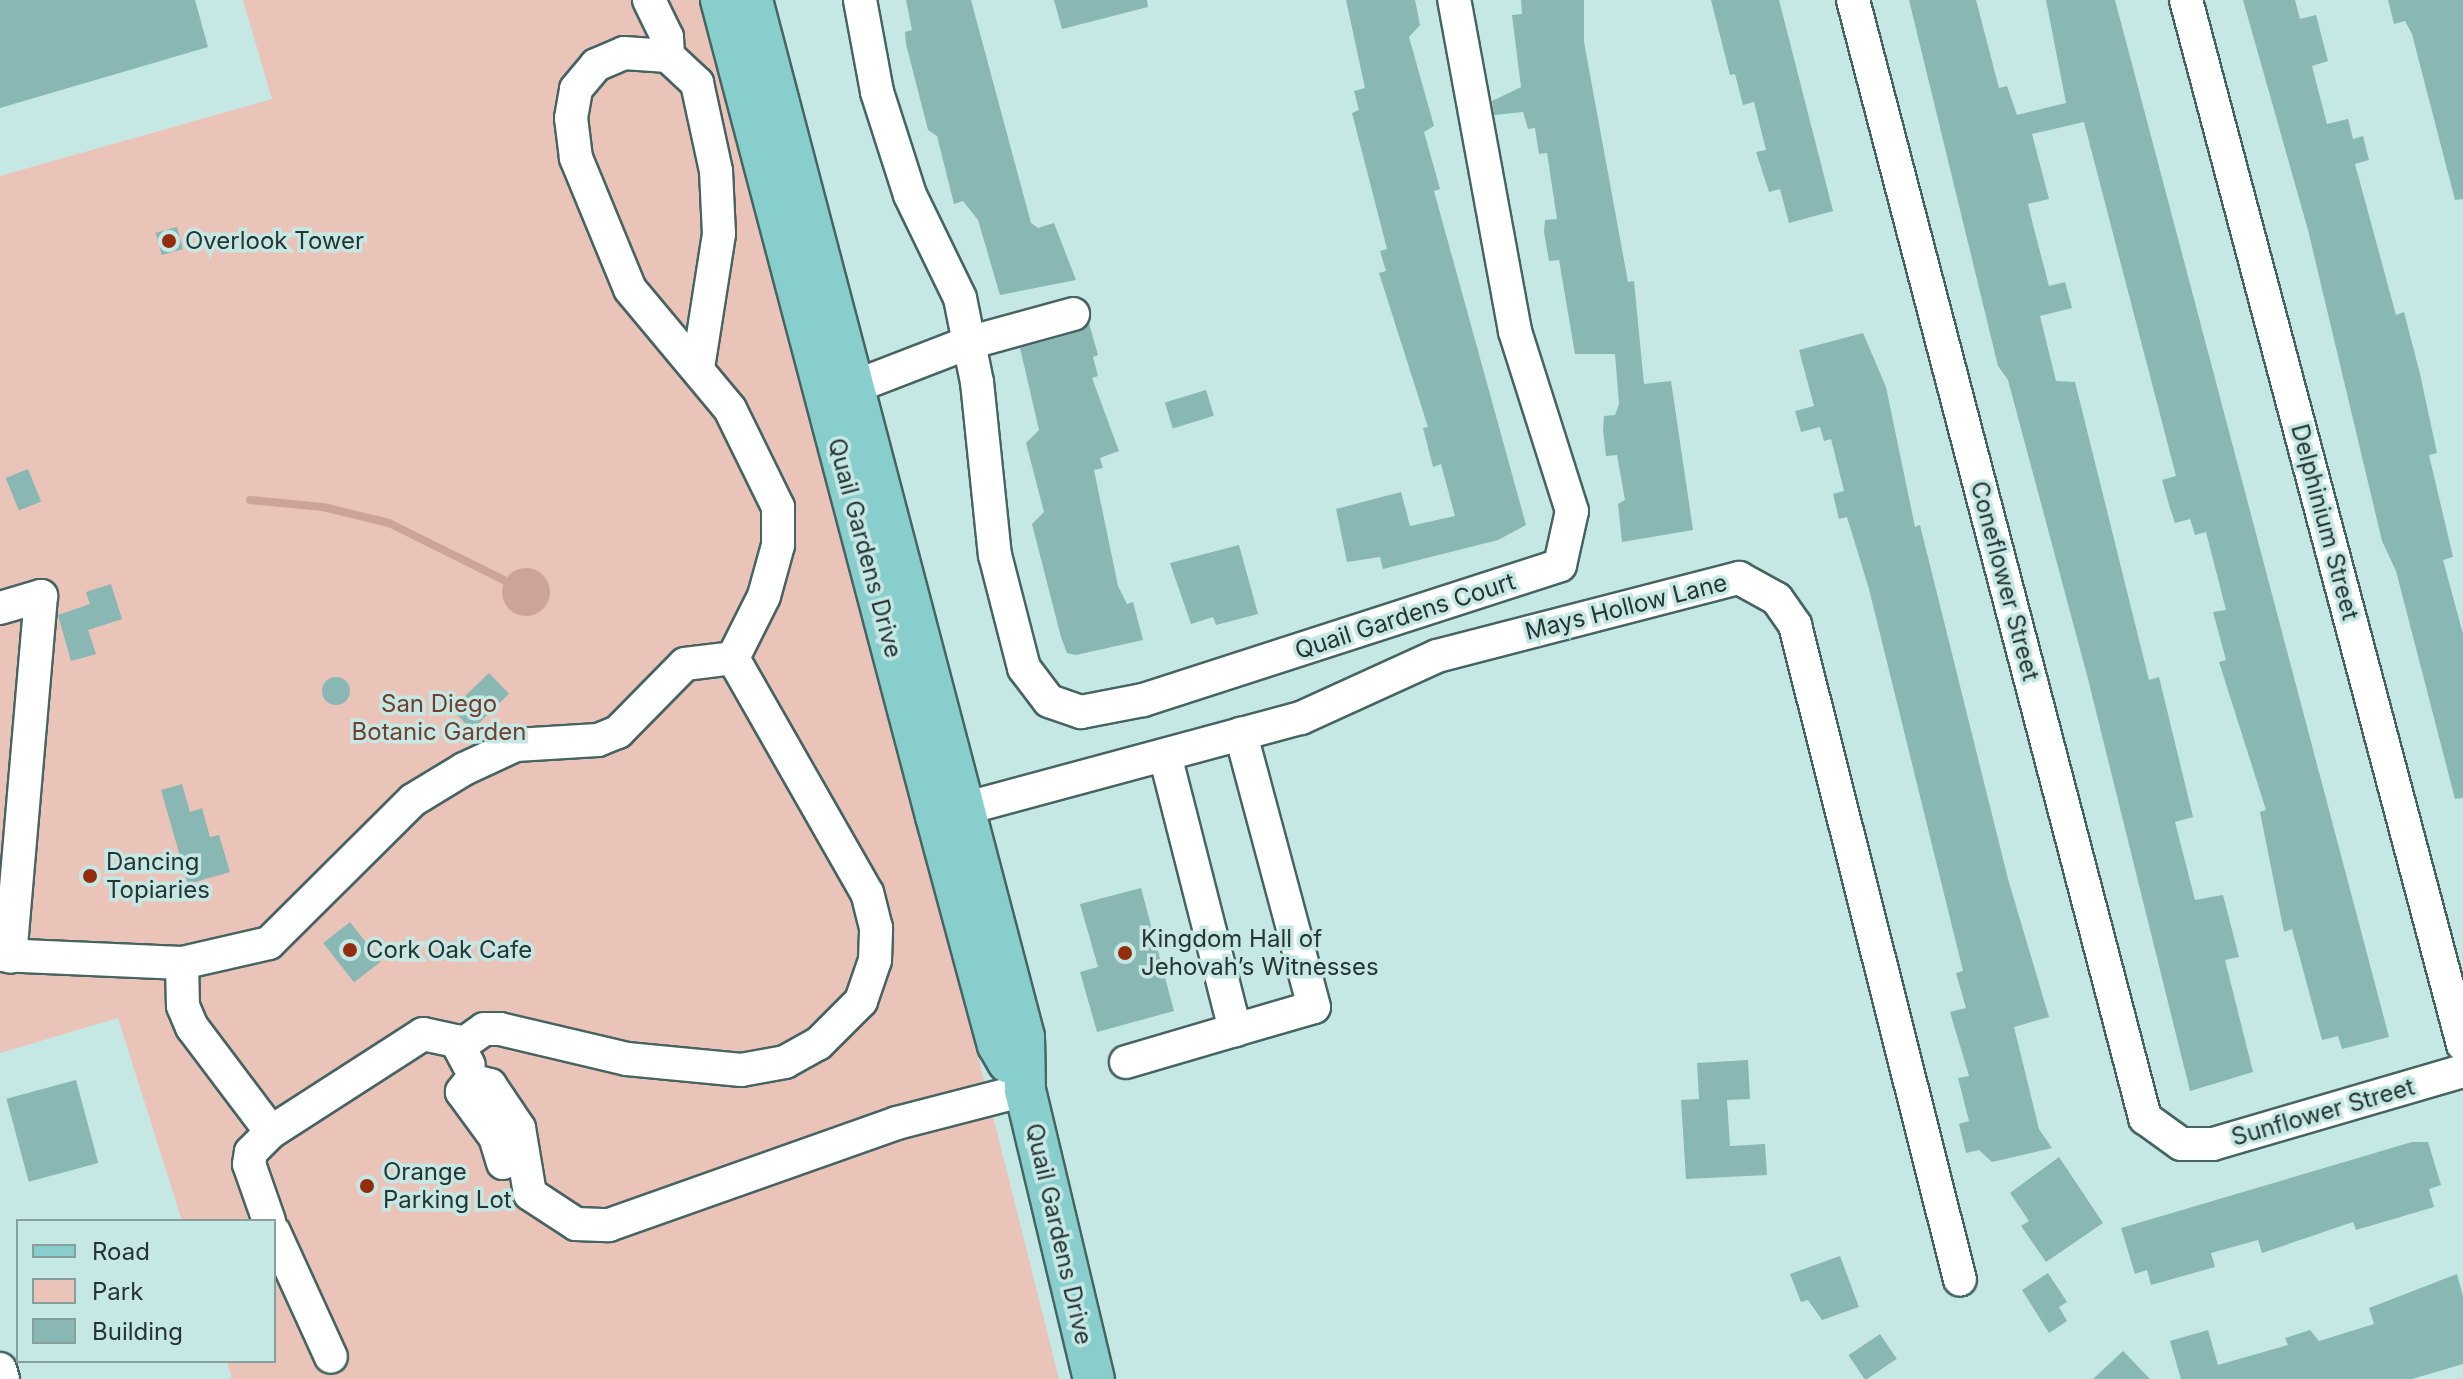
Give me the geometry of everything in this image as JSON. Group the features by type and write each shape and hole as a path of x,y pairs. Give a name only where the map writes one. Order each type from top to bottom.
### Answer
{"main road":[{"name":"Quail Gardens Drive","path":"721,0 840,392"},
{"name":"Quail Gardens Drive","path":"752,0 840,392 950,813 1024,1037 1025,1090 1094,1379"}],"street":[{"path":"649,0 667,37 668,56"},
{"name":"Quail Gardens Court","path":"860,0 882,107 910,195 960,298 995,555 1024,668 1049,701 1081,712 1143,700 1560,565 1572,511 1515,331 1454,0"},
{"name":"Coneflower Street","path":"1853,0 2145,1118 2181,1144"},
{"name":"Delphinium Street","path":"2186,0 2463,1045"},
{"path":"698,368 719,234 716,171 697,83 668,56 624,53 596,65 576,89 571,118 576,158 630,289 730,409 778,507 778,545 764,596 733,658"},
{"path":"840,392 968,343 1073,314"},
{"name":"Mays Hollow Lane","path":"950,813 1301,718 1437,656 1739,578 1777,599 1795,625 1960,1280"},
{"path":"0,608 41,596 5,956 182,963 269,943 413,800 464,769 516,745 598,740 618,732 685,664 733,658"},
{"path":"460,1046 484,1029 500,1029 627,1059 741,1070 785,1062 818,1044 861,1001 875,960 876,928 867,893 733,658"},
{"path":"1126,1062 1314,1007 1241,734"},
{"path":"1165,755 1235,1030"},
{"path":"182,963 183,1006 192,1027 271,1132"},
{"path":"268,1219 249,1164 251,1152 271,1132 423,1034 443,1034 460,1046 466,1086 495,1137 503,1163"},
{"name":"Sunflower Street","path":"2181,1144 2213,1144 2463,1071"},
{"path":"466,1086 490,1085 519,1128 530,1194 576,1224 609,1225 897,1123 1025,1090"},
{"path":"276,1236 331,1357"},
{"path":"0,1369 3,1379"}],"green space":[{"name":"San Diego Botanic Garden","path":"243,0 701,0 854,563 1059,1379 232,1379 228,1363 276,1363 276,1219 181,1219 118,1018 0,1053 0,176 272,99"}],"shaded area":[{"path":"526,568 543,575 550,592 543,609 526,616 509,609 502,592 509,575"}],"building":[{"path":"0,0 195,0 208,47 0,108"},
{"path":"906,0 971,0 1031,223 1038,228 1054,223 1076,280 1000,295 978,220 963,201 954,204 937,136 928,130 906,44 905,32 912,30"},
{"path":"1054,0 1147,0 1148,7 1062,29"},
{"path":"1346,0 1415,0 1420,25 1409,37 1434,126 1424,132 1440,189 1434,191 1526,525 1498,540 1383,569 1380,557 1347,562 1336,509 1401,492 1410,526 1455,516 1441,464 1433,467 1423,428 1428,427 1379,273 1386,271 1380,251 1387,249 1352,113 1359,110 1354,91 1365,88"},
{"path":"1521,0 1584,0 1584,42 1628,282 1634,281 1644,384 1671,381 1693,530 1622,542 1618,504 1625,500 1617,455 1606,456 1603,430 1604,416 1615,415 1619,404 1615,354 1575,354 1559,260 1549,261 1544,232 1545,220 1557,219 1547,153 1539,154 1535,128 1528,129 1523,112 1494,115 1492,101 1521,87 1512,15 1522,14"},
{"path":"1711,0 1779,0 1833,211 1789,223 1780,189 1769,192 1756,152 1766,150 1754,102 1743,105 1735,74 1730,75"},
{"path":"1909,0 1976,0 1999,88 2007,86 2017,115 2066,103 2046,0 2115,0 2389,1037 2342,1049 2338,1036 2322,1040 2292,929 2284,932 2260,812 2266,810 2219,662 2226,660 2213,612 2226,610 2206,532 2195,535 2190,519 2175,523 2169,505 2162,480 2176,476 2084,122 2032,134 2049,199 2028,204 2049,286 2065,282 2072,308 2040,316 2056,381 2075,382 2149,680 2159,677 2193,817 2175,822 2195,900 2223,895 2239,957 2225,960 2253,1072 2190,1091 2088,679 2008,380 1998,366"},
{"path":"2243,0 2295,0 2300,19 2316,15 2328,61 2312,66 2327,124 2348,119 2353,139 2363,136 2369,160 2355,164 2396,315 2404,312 2420,374 2437,453 2429,455 2453,557 2443,560 2463,634 2463,798 2455,799 2396,571 2382,541 2308,230"},
{"path":"2388,0 2463,0 2463,199 2455,200 2412,34 2405,21 2394,24"},
{"path":"177,227 183,249 162,255 156,233"},
{"path":"1089,323 1098,355 1093,357 1098,376 1092,378 1119,451 1100,458 1103,468 1094,470 1118,586 1127,604 1133,602 1143,640 1076,655 1067,653 1061,637 1032,524 1044,512 1026,443 1039,430 1020,348 1078,332"},
{"path":"1863,333 1886,387 1915,527 1920,525 2008,879 2049,1017 2014,1027 2039,1129 2052,1148 1992,1162 1979,1150 1966,1153 1959,1124 1969,1121 1958,1078 1969,1076 1950,1012 1966,1008 1956,973 1963,971 1869,589 1847,517 1839,519 1833,494 1844,491 1831,439 1824,441 1820,427 1801,432 1795,411 1814,406 1799,350"},
{"path":"1206,390 1214,416 1173,428 1165,403"},
{"path":"28,469 41,501 19,510 6,478"},
{"path":"1239,545 1258,614 1216,625 1213,617 1191,624 1170,563"},
{"path":"111,584 122,619 88,630 96,654 71,661 58,615 90,604 86,592"},
{"path":"489,673 509,694 472,730 452,709"},
{"path":"336,677 346,681 350,691 346,701 336,705 326,701 322,691 326,681"},
{"path":"182,784 190,812 202,808 210,837 219,835 230,872 188,884 161,790"},
{"path":"1141,888 1174,1011 1097,1032 1080,972 1098,967 1080,904"},
{"name":"Cork Oak Cafe","path":"350,922 381,961 354,982 323,943"},
{"path":"1748,1060 1750,1099 1727,1100 1730,1146 1765,1144 1767,1175 1686,1179 1681,1100 1699,1099 1697,1063"},
{"path":"76,1080 98,1163 29,1182 6,1099"},
{"path":"2412,1142 2428,1142 2441,1185 2429,1189 2434,1207 2356,1230 2353,1222 2262,1253 2258,1240 2211,1253 2215,1267 2151,1285 2147,1270 2135,1274 2121,1228"},
{"path":"2059,1157 2103,1223 2046,1262 2021,1226 2029,1221 2010,1193"},
{"path":"1840,1256 1859,1307 1822,1320 1808,1300 1801,1302 1790,1274"},
{"path":"2048,1273 2067,1302 2059,1307 2067,1321 2049,1333 2022,1290"},
{"path":"2457,1274 2463,1296 2463,1364 2412,1379 2181,1379 2170,1341 2208,1330 2218,1365 2288,1345 2285,1338 2310,1330 2319,1341 2374,1324 2369,1308"},
{"path":"1880,1334 1897,1359 1865,1379 1848,1355"},
{"path":"2123,1351 2150,1379 2093,1379"}],"waterway":[{"path":"250,500 323,507 389,523 508,582"}],"place":[{"name":"Overlook Tower","path":"169,241"},
{"name":"Dancing Topiaries","path":"90,876"},
{"name":"Cork Oak Cafe","path":"350,950"},
{"name":"Kingdom Hall of Jehovah’s Witnesses","path":"1125,953"},
{"name":"Orange Parking Lot","path":"367,1186"}]}
